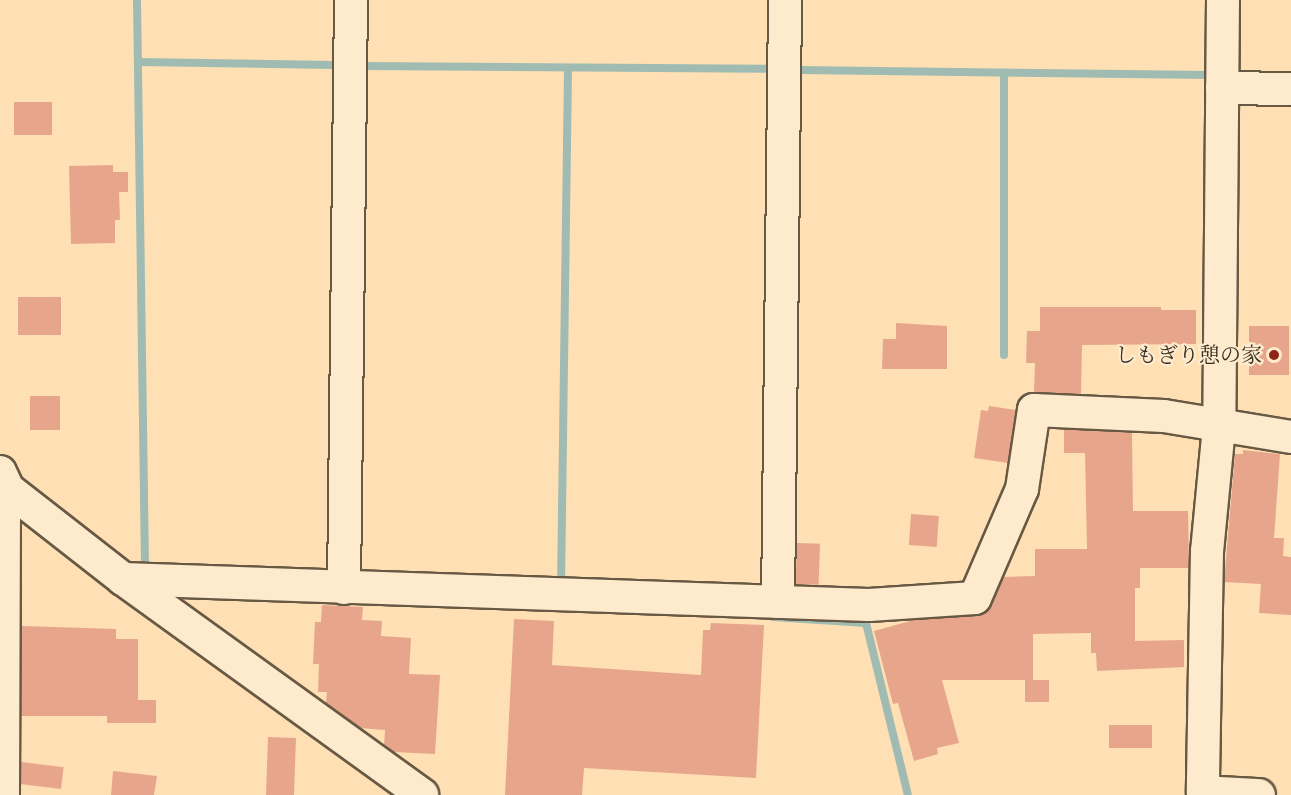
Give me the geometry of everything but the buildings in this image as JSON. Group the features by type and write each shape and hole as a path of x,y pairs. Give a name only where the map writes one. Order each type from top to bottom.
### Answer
{"street":[{"path":"344,588 351,0"},
{"path":"778,602 785,0"},
{"path":"1223,0 1219,426 1207,551 1203,792 1259,795"},
{"path":"1222,88 1291,88"},
{"path":"123,579 778,602 869,604 975,598 1022,489 1034,410 1164,416 1291,437"},
{"path":"4,481 123,579 422,795"},
{"path":"3,795 4,481"}],"waterway":[{"path":"137,0 145,567"},
{"path":"138,62 334,65"},
{"path":"360,66 769,69"},
{"path":"561,585 568,68"},
{"path":"798,70 1211,75"},
{"path":"1004,73 1004,355"},
{"path":"773,617 866,623 908,795"}],"place":[{"name":"しもぎり憩の家","path":"1274,355"}]}
